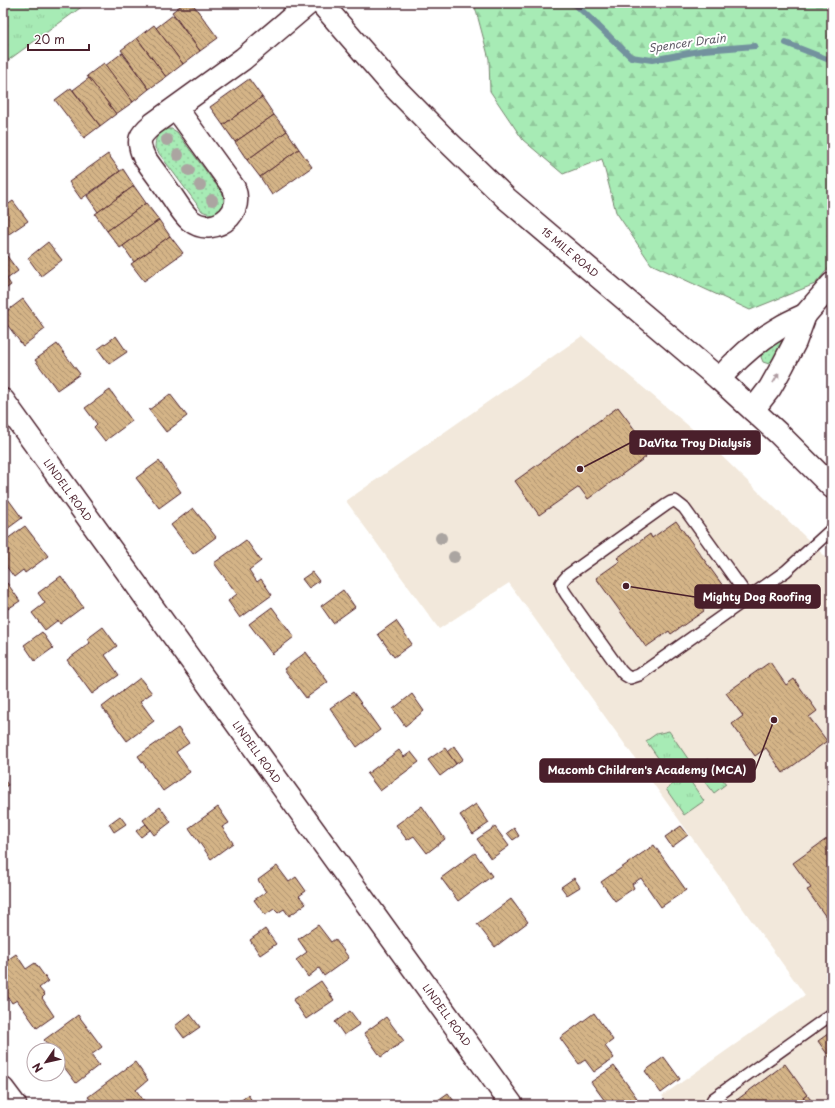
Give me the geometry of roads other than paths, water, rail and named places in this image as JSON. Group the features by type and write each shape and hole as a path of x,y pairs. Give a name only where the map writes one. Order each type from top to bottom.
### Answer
{"street":[{"path":"176,108 234,188 236,194 237,201 233,212 223,222 212,226 200,226 188,219 144,157 140,148 140,140 145,131 176,108 243,59 309,3"},
{"name":"15 MILE ROAD","path":"322,3 392,85 443,138 502,194 719,379 795,449 832,487"},
{"path":"719,379 737,360 758,342 779,328 805,315 831,288"},
{"path":"753,410 770,388 783,365 795,342 805,315"},
{"name":"LINDELL ROAD","path":"3,400 512,1105"},
{"path":"3,1089 15,1105"}],"lane":[{"path":"748,597 684,508 675,501 666,504 568,575 561,583 566,594 617,665 625,675 630,678 640,675 786,571 832,529"},
{"path":"711,1105 714,1099 832,1014"}],"waterway":[{"name":"Spencer Drain","path":"570,3 576,5 631,57 652,60 704,50 755,46"},
{"name":"Spencer Drain","path":"786,43 832,61"}],"place":[{"name":"DaVita Troy Dialysis","path":"580,469"},
{"name":"Mighty Dog Roofing","path":"626,586"},
{"name":"Macomb Children's Academy (MCA)","path":"774,720"}]}
